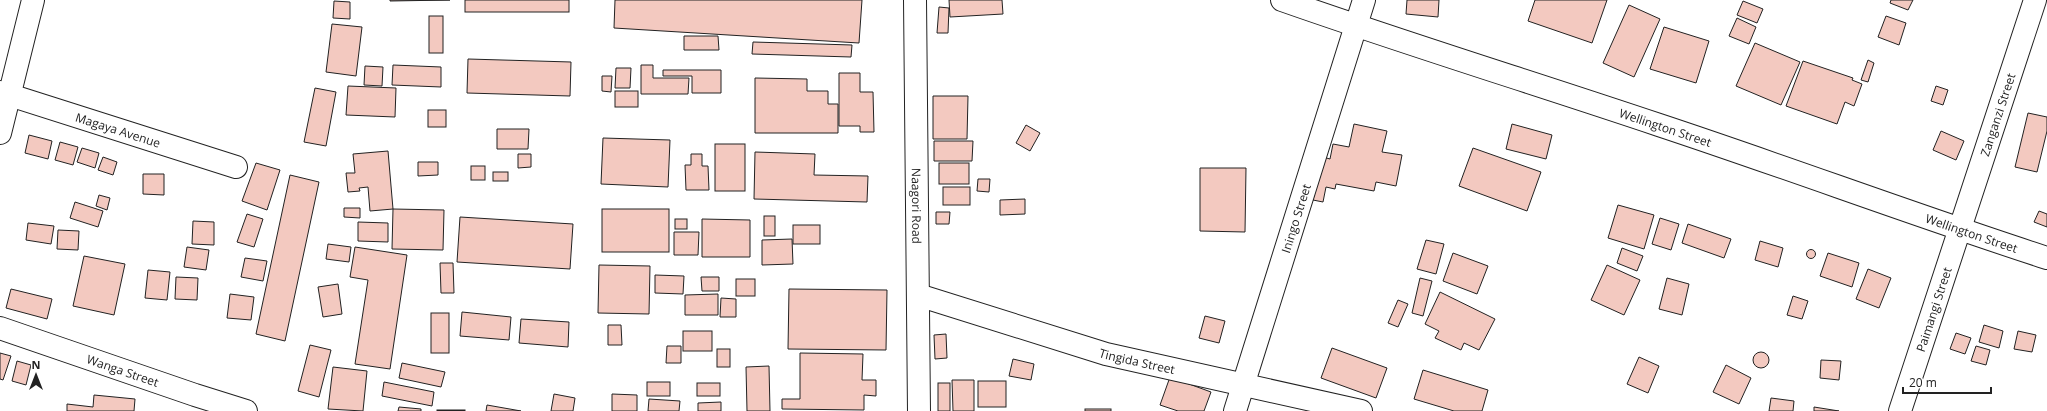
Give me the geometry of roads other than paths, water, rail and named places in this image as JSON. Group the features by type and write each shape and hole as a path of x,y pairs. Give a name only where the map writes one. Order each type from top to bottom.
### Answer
{"street":[{"path":"0,134 5,94 33,0"},
{"name":"Naagori Road","path":"915,0 919,411"},
{"name":"Wellington Street","path":"1282,0 1356,26 1660,125 1959,230 2047,258"},
{"name":"Iningo Street","path":"1235,411 1364,0"},
{"name":"Zanganzi Street","path":"1959,230 2035,0"},
{"name":"Magaya Avenue","path":"5,94 236,167"},
{"name":"Paimangi Street","path":"1900,411 1959,230"},
{"name":"Tingida Street","path":"918,295 1106,354 1243,386 1361,411"},
{"name":"Wanga Street","path":"0,328 195,396 246,411"}]}
